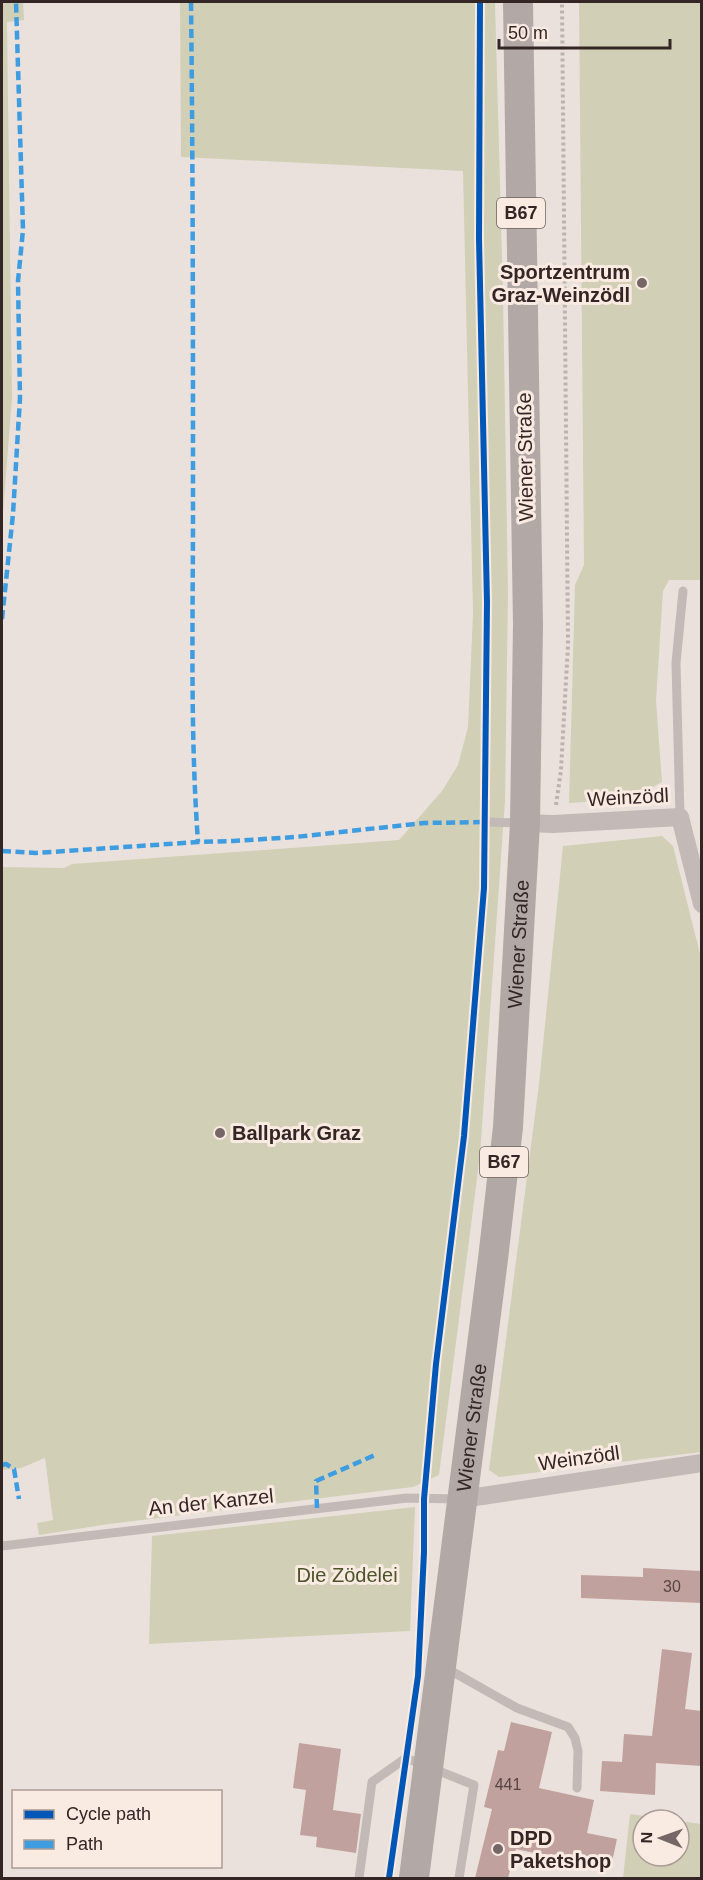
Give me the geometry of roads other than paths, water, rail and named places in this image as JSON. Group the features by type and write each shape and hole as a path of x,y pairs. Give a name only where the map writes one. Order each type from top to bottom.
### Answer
{"main road":[{"name":"Wiener Straße","path":"414,1878 507,1127 525,823 528,625 518,2"}],"street":[{"name":"Weinzödl","path":"525,823 553,824 680,817 702,904"},
{"name":"Weinzödl","path":"462,1499 702,1463"}],"lane":[{"path":"680,817 676,663 684,591"},
{"path":"486,822 525,823"},
{"name":"An der Kanzel","path":"2,1546 406,1498 462,1499"},
{"path":"442,1665 518,1708 568,1727 575,1738 578,1751 577,1788"},
{"path":"359,1878 372,1782 406,1758 474,1785 459,1878"}],"place":[{"name":"Sportzentrum Graz-Weinzödl","path":"642,283"},
{"name":"Ballpark Graz","path":"220,1133"},
{"name":"DPD Paketshop","path":"498,1849"}],"park label":[{"name":"Die Zödelei","path":"347,1575"}]}
